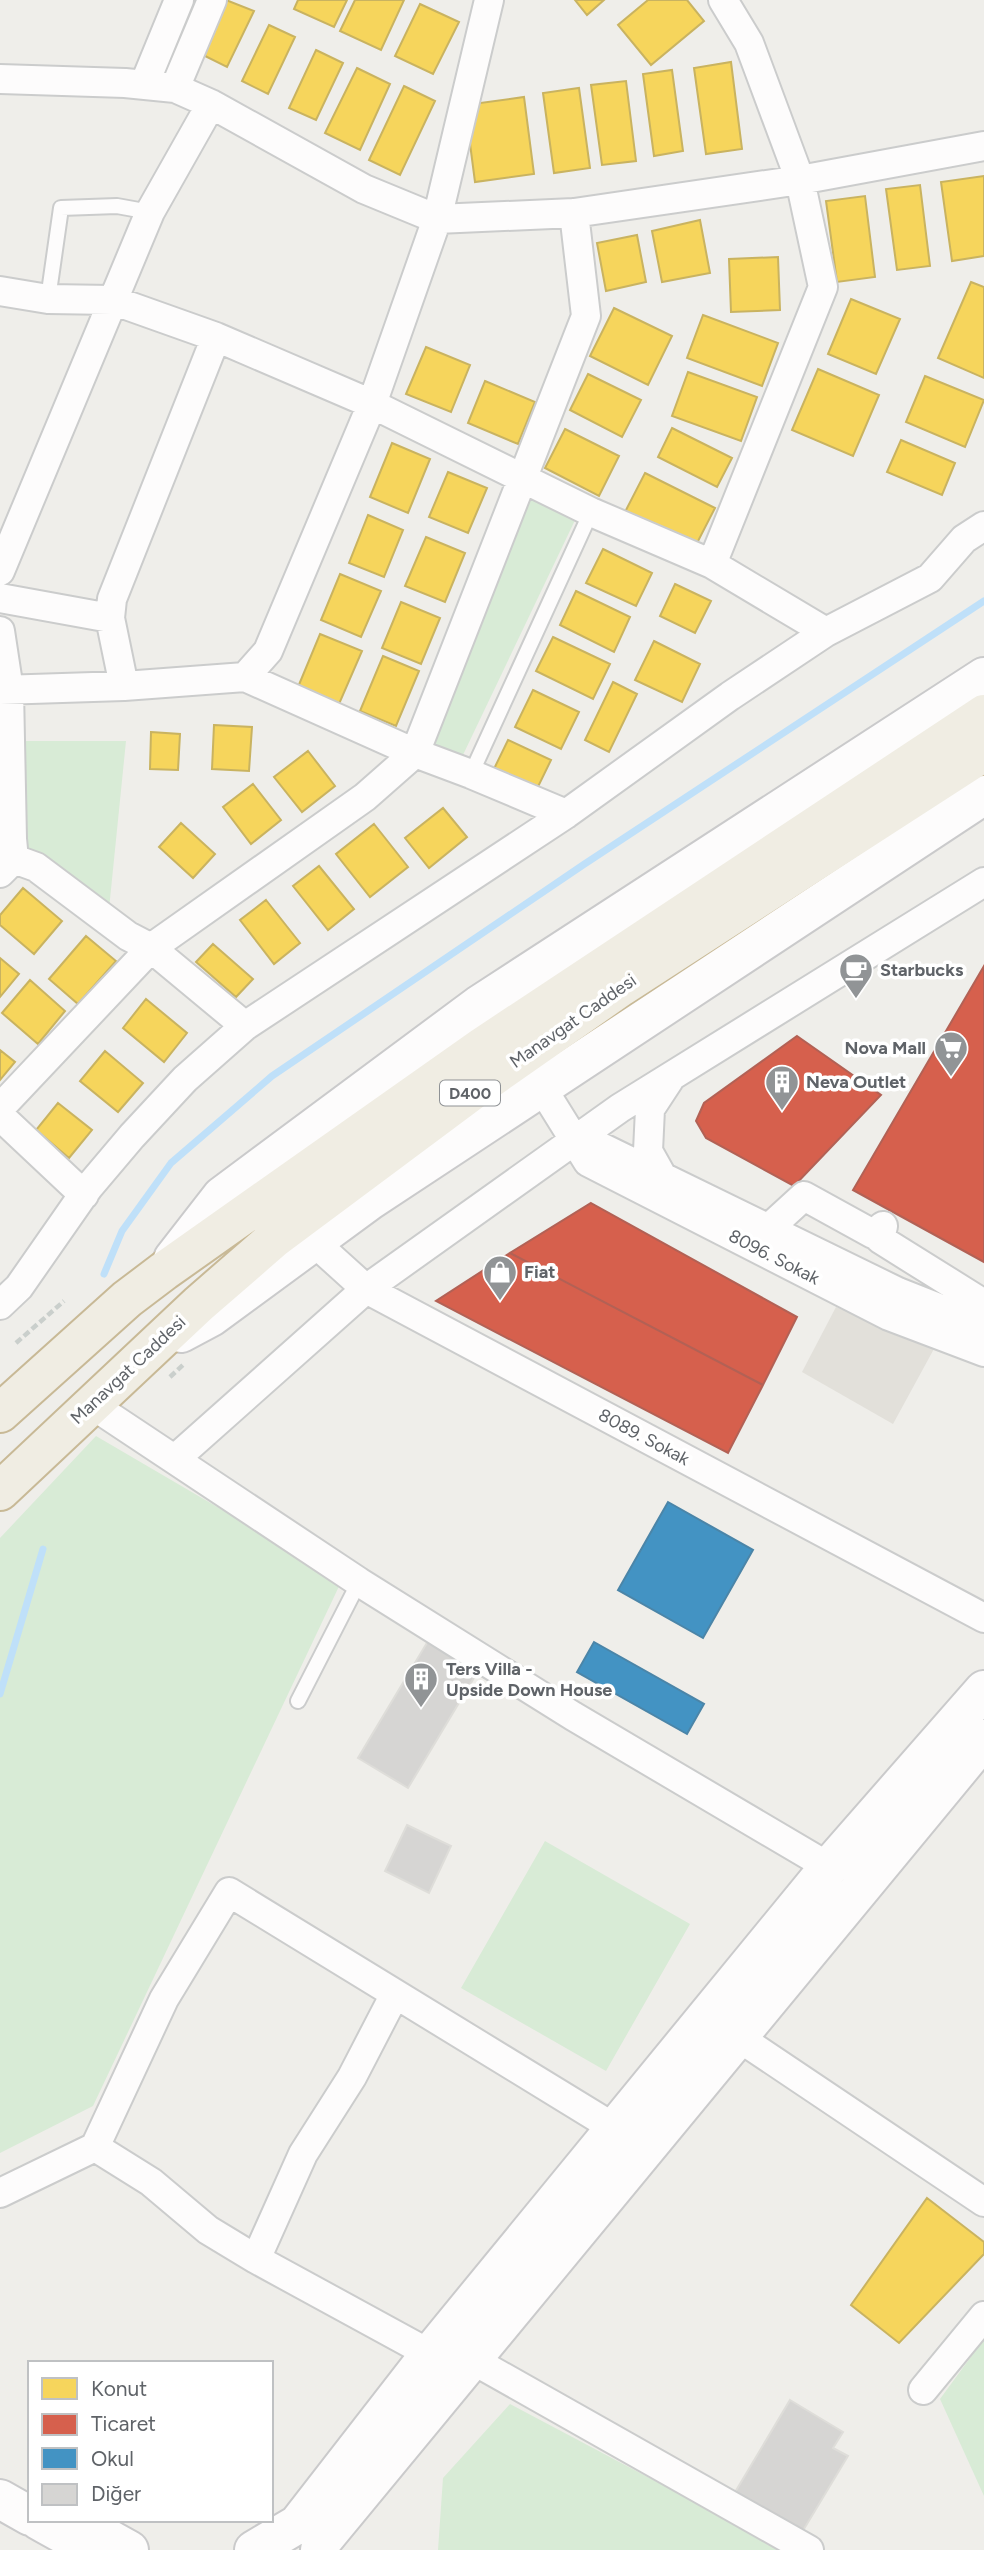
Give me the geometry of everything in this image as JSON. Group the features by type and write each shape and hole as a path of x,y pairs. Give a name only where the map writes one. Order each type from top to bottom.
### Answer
{"highway":[{"name":"Manavgat Caddesi","path":"0,1413 127,1299 164,1271 482,1046 984,713"},
{"name":"Manavgat Caddesi","path":"0,1491 148,1351 275,1238 471,1092 621,987 984,752"}],"street":[{"path":"144,85 179,0"},
{"path":"175,88 212,0"},
{"path":"245,677 268,651 372,404 437,219 489,0"},
{"path":"712,564 823,287 800,180 749,43 723,0"},
{"path":"0,79 175,88 211,104 364,189 437,219 574,213 800,180 984,146"},
{"path":"0,571 150,212 211,104"},
{"path":"0,1108 151,948 365,797 415,753 586,316 574,213"},
{"path":"0,291 48,299 112,300 216,337 372,404 591,512 712,564 826,632"},
{"path":"124,686 110,618 113,599 216,337"},
{"path":"0,1305 19,1287 84,1195 132,1136 185,1079 245,1026 566,814 730,696 826,632 930,578 964,539 984,526"},
{"path":"0,598 110,618"},
{"path":"0,631 12,839 7,866 36,867 128,936 151,948 245,1026"},
{"path":"4,690 124,686 245,677 415,753 566,814"},
{"path":"164,1271 222,1196 479,1005 984,677"},
{"path":"148,1351 211,1317 369,1201 984,795"},
{"path":"175,1459 366,1289 620,1108 984,883"},
{"path":"662,1176 648,1151 650,1109 672,1076"},
{"name":"8096. Sokak","path":"542,1088 588,1162 889,1316 984,1352"},
{"path":"0,1116 84,1195"},
{"name":"8096. Sokak","path":"576,1141 603,1148 898,1292 984,1326"},
{"path":"768,1229 804,1196 873,1234 883,1226 880,1239 984,1304"},
{"name":"8089. Sokak","path":"314,1242 366,1289 984,1618"},
{"path":"91,1404 359,1582 573,1716 829,1867"},
{"path":"254,2550 298,2524 430,2354 829,1867 984,1690"},
{"path":"320,2550 322,2542 471,2359 984,1739"},
{"path":"0,2193 95,2147 164,1999 229,1892 616,2129"},
{"path":"256,2259 303,2154 352,2077 396,1994"},
{"path":"738,2037 984,2202"},
{"path":"95,2147 151,2182 208,2230 430,2354"},
{"path":"923,2390 984,2316"},
{"path":"471,2359 809,2550"},
{"path":"0,2479 28,2494"},
{"path":"0,2499 28,2515"},
{"path":"42,2522 92,2550"},
{"path":"79,2522 129,2550"}],"lane":[{"path":"48,299 61,208 117,205 150,212"},
{"path":"471,774 591,512"},
{"path":"298,1701 359,1582"}],"path":[{"path":"16,1343 64,1301"}],"shaded area":[{"path":"836,1307 935,1347 893,1424 802,1372"}],"green space":[{"path":"531,493 577,516 462,757 433,743"},
{"path":"21,741 126,741 109,909 27,854"},
{"path":"96,1436 342,1580 93,2106 0,2153 0,1538"},
{"path":"545,1841 690,1924 606,2071 461,1988"},
{"path":"984,2339 984,2496 940,2399"},
{"path":"510,2404 785,2550 438,2550 443,2478"}],"building: Konut":[{"path":"226,0 254,11 227,67 201,54"},
{"path":"298,0 347,0 334,27 294,9"},
{"path":"355,0 404,0 381,50 340,31"},
{"path":"575,0 604,0 587,15"},
{"path":"648,0 687,0 704,21 651,65 618,25"},
{"path":"420,4 459,22 433,74 395,56"},
{"path":"269,25 295,37 268,94 242,81"},
{"path":"316,50 343,63 316,120 289,108"},
{"path":"731,62 742,149 706,154 694,68"},
{"path":"357,68 390,84 360,150 325,133"},
{"path":"672,70 683,151 654,156 643,74"},
{"path":"626,81 636,161 602,165 591,85"},
{"path":"404,86 435,101 400,175 369,160"},
{"path":"579,88 590,168 554,173 543,93"},
{"path":"524,97 534,174 475,182 465,105"},
{"path":"984,176 984,256 952,261 941,182"},
{"path":"920,185 930,266 897,270 886,189"},
{"path":"865,196 875,277 837,282 826,201"},
{"path":"700,220 710,273 662,282 652,231"},
{"path":"637,235 646,282 606,291 597,243"},
{"path":"778,257 780,310 731,312 729,259"},
{"path":"971,282 984,287 984,378 938,358"},
{"path":"851,299 900,319 876,374 828,354"},
{"path":"614,308 672,336 648,385 590,356"},
{"path":"703,315 778,343 762,386 687,358"},
{"path":"426,347 470,365 451,412 406,394"},
{"path":"818,369 879,395 853,456 792,430"},
{"path":"688,372 757,397 741,441 672,416"},
{"path":"588,374 641,400 622,437 570,410"},
{"path":"925,376 984,400 965,447 906,422"},
{"path":"485,381 535,402 518,444 468,423"},
{"path":"672,428 732,458 717,487 658,457"},
{"path":"565,429 619,456 599,496 545,468"},
{"path":"901,440 955,463 942,495 887,472"},
{"path":"392,443 430,459 408,513 370,497"},
{"path":"448,472 487,488 468,533 429,517"},
{"path":"645,473 715,508 695,547 625,512"},
{"path":"368,515 403,530 384,577 349,563"},
{"path":"426,537 465,553 445,602 405,586"},
{"path":"603,549 652,573 636,606 586,583"},
{"path":"340,574 381,591 361,637 321,620"},
{"path":"675,584 711,601 695,633 660,616"},
{"path":"576,591 630,617 614,652 560,625"},
{"path":"401,602 440,618 421,664 382,648"},
{"path":"320,634 362,651 339,704 298,687"},
{"path":"553,637 610,664 593,699 536,671"},
{"path":"654,641 700,664 682,702 635,680"},
{"path":"383,656 419,671 396,726 360,711"},
{"path":"613,682 637,694 609,752 585,740"},
{"path":"533,690 579,712 561,749 515,727"},
{"path":"214,725 252,727 249,771 212,769"},
{"path":"151,732 180,734 178,770 150,769"},
{"path":"508,740 551,760 534,795 491,775"},
{"path":"308,751 335,786 302,812 274,777"},
{"path":"253,784 281,820 251,844 223,807"},
{"path":"443,808 467,837 429,868 405,838"},
{"path":"181,823 215,854 193,878 159,847"},
{"path":"374,824 408,867 370,897 336,854"},
{"path":"319,866 354,909 328,930 293,886"},
{"path":"23,888 62,921 34,954 0,925 0,915"},
{"path":"266,900 300,943 274,964 240,920"},
{"path":"86,936 116,961 78,1004 49,979"},
{"path":"213,944 253,979 236,997 196,962"},
{"path":"0,958 19,974 0,997"},
{"path":"30,980 65,1011 38,1044 2,1013"},
{"path":"146,999 187,1033 164,1062 123,1028"},
{"path":"0,1050 15,1062 0,1080"},
{"path":"105,1051 143,1083 118,1112 80,1081"},
{"path":"58,1103 92,1130 69,1158 36,1130"},
{"path":"927,2198 984,2242 984,2254 899,2343 851,2305"}],"building: Ticaret":[{"name":"Nova Mall","path":"984,966 984,1262 853,1190"},
{"name":"Neva Outlet","path":"797,1036 881,1095 794,1186 706,1138 696,1121 704,1103"},
{"path":"591,1203 797,1317 763,1385 510,1253"},
{"path":"510,1253 763,1385 728,1453 436,1301"}],"building: Okul":[{"path":"668,1502 753,1550 703,1638 618,1590"},
{"path":"594,1642 704,1704 687,1734 577,1672"}],"building: Diğer":[{"name":"Ters Villa - Upside Down House","path":"434,1631 484,1661 408,1788 358,1758"},
{"path":"407,1825 451,1846 429,1893 385,1871"},
{"path":"790,2400 843,2432 833,2448 848,2456 801,2534 734,2494"}],"waterway":[{"path":"104,1274 122,1231 171,1163 272,1076 583,865 984,601"},
{"path":"0,1694 43,1549"}],"place":[{"name":"Starbucks","path":"856,1000"},
{"name":"Nova Mall","path":"951,1078"},
{"name":"Neva Outlet","path":"782,1112"},
{"name":"Fiat","path":"500,1302"},
{"name":"Ters Villa - Upside Down House","path":"421,1709"}]}
